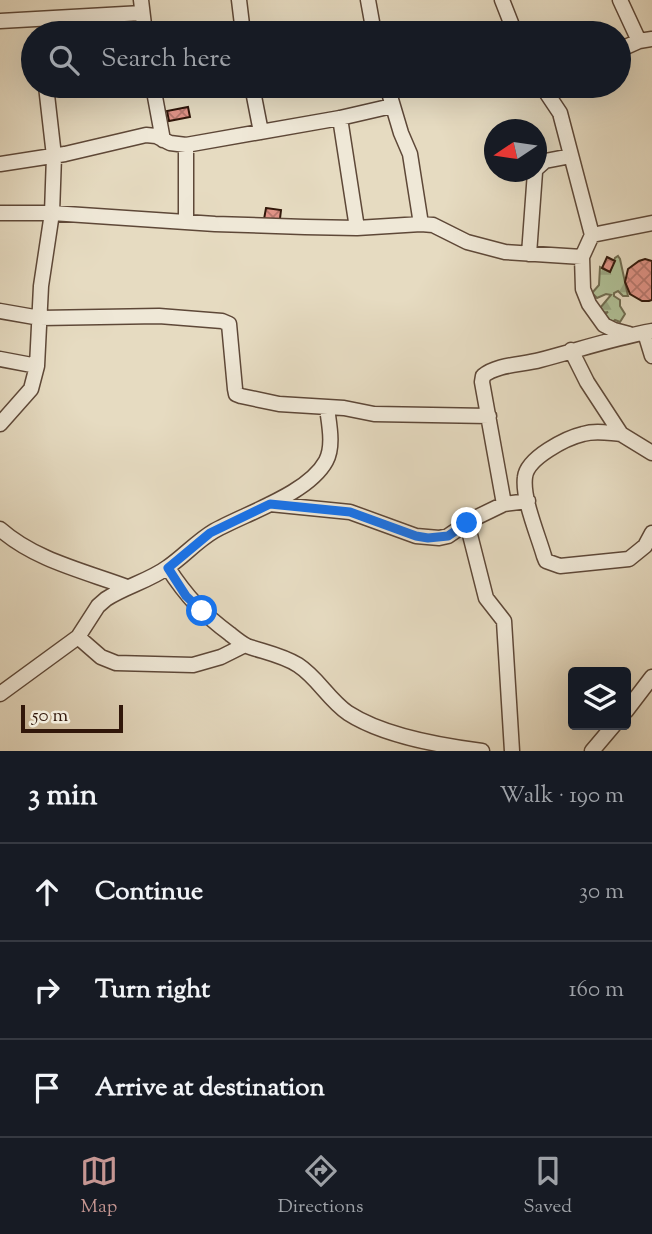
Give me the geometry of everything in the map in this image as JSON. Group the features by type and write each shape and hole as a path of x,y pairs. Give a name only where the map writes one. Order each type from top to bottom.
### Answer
{"street":[{"path":"239,0 242,21"},
{"path":"368,0 372,21"},
{"path":"502,0 510,21"},
{"path":"620,0 645,40"},
{"path":"64,21 142,6"},
{"path":"0,21 21,24"},
{"path":"0,424 31,389 37,366 43,261 52,213 54,156 47,98"},
{"path":"155,98 163,140"},
{"path":"254,98 261,132"},
{"path":"391,98 410,154 422,224"},
{"path":"552,98 560,113 592,235 582,257 583,289 596,316 614,331 643,333"},
{"path":"0,164 54,156 146,135 186,145 393,106"},
{"path":"340,118 357,228"},
{"path":"186,145 186,222"},
{"path":"547,161 571,156"},
{"path":"528,254 535,182"},
{"path":"0,213 52,213 186,222 357,228 422,224 433,225 467,242 505,252 582,257"},
{"path":"592,235 652,223"},
{"path":"0,312 40,318 159,316 222,321 229,324 236,394 279,404 344,408 401,416 489,416"},
{"path":"504,504 482,382 486,373 643,333"},
{"path":"643,333 652,356"},
{"path":"571,350 587,382 621,434 652,453"},
{"path":"0,359 37,366"},
{"path":"0,694 78,638 98,606 127,587 168,568 210,533 270,504 299,487 320,470 328,458 330,438 327,408"},
{"path":"621,434 581,434 540,456 528,466 524,479 544,556 546,561 559,566 629,559 645,546 652,533"},
{"path":"270,504 350,512 428,538 448,536 504,504 528,501"},
{"path":"467,523 486,598 504,621 512,751"},
{"path":"0,529 17,543 39,555 127,587"},
{"path":"168,568 186,596 217,624 245,645 296,663 313,676 347,712 365,722 428,742 482,751"},
{"path":"78,638 101,657 116,663 193,665 221,657 245,645"},
{"path":"631,704 652,677"},
{"path":"592,751 610,730"}],"green space":[{"path":"618,256 628,296 623,296 618,291 614,293 625,314 620,322 615,320 612,323 604,315 608,312 602,313 600,308 611,295 597,298 592,293 599,285 600,267 610,272"}],"building":[{"path":"188,107 190,117 169,121 167,111"},
{"path":"266,208 281,210 279,227 263,225"},
{"path":"607,257 615,261 610,272 602,268"},
{"path":"645,259 652,261 652,300 649,301 642,301 630,294 625,282 628,269"}],"route":[{"path":"202,611 186,596 168,568 210,533 270,504 338,509 362,514 416,536 428,538 448,536 467,523"}]}
